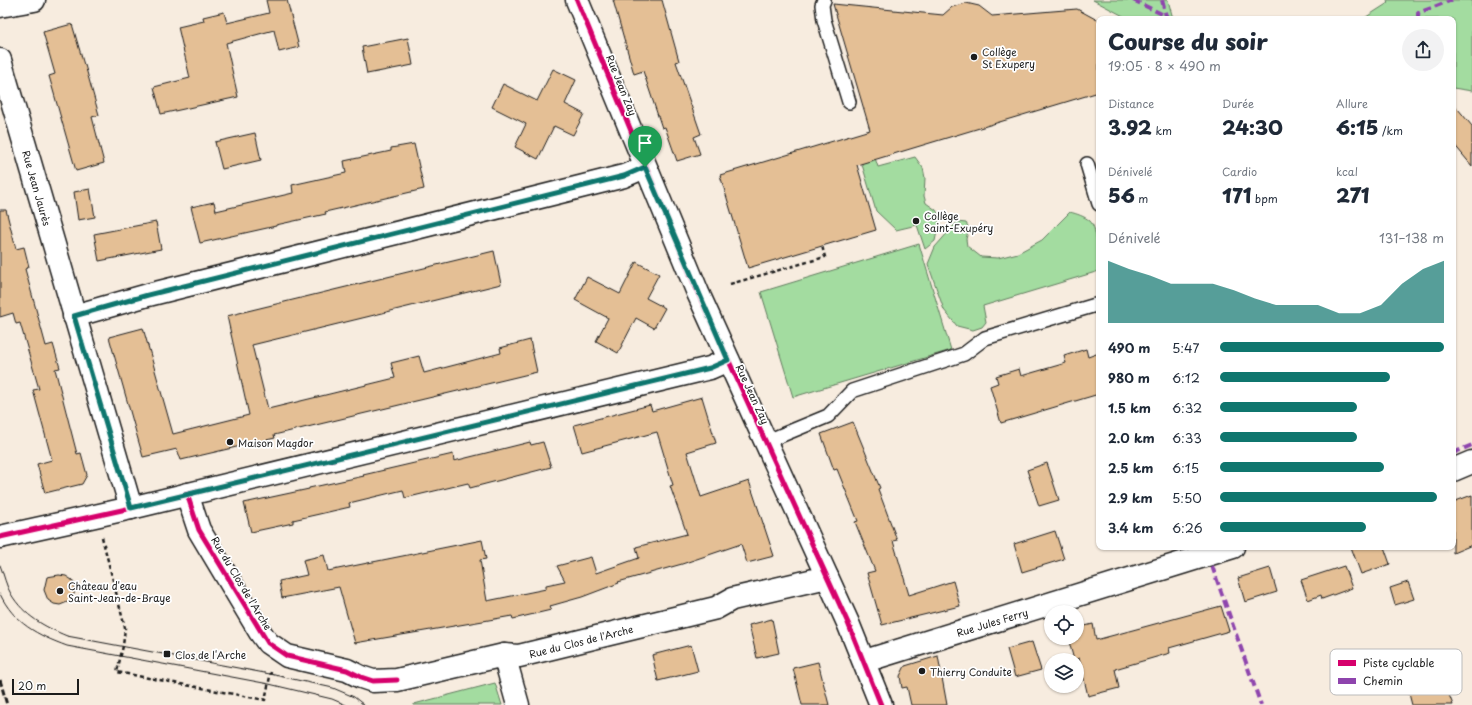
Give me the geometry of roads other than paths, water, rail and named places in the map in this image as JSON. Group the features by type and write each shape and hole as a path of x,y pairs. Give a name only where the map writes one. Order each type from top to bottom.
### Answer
{"street":[{"path":"0,6 34,0"},
{"name":"Rue Jean Zay","path":"577,0 645,167 728,360 827,577 864,661 881,705"},
{"name":"Rue Jean Jaurès","path":"0,60 131,508"},
{"path":"74,316 148,295 624,176 645,167"},
{"path":"0,537 131,508 710,368 728,360"},
{"path":"1456,469 1472,462"},
{"name":"Rue du Clos de l'Arche","path":"187,494 199,530 268,643 287,656 347,670 367,679 373,680 396,680 504,655 519,656 716,608 732,599 827,577"},
{"name":"Rue Jules Ferry","path":"864,661 1223,550"},
{"path":"504,655 518,705"}],"lane":[{"path":"824,0 822,5 824,20 849,102"},
{"path":"1087,164 1096,194"},
{"path":"765,442 828,416 852,391 964,354 985,338 1096,305"}],"tram line":[{"path":"0,565 9,591 22,609 43,625 67,636 270,674 333,688 354,697 364,705"},
{"path":"0,594 12,613 28,627 67,646 269,684 332,699 346,705"}],"railway":[{"path":"0,680 7,705"}],"place":[{"name":"Collège St Exupery","path":"974,57"},
{"name":"Collège Saint-Exupéry","path":"916,221"},
{"name":"Maison Magdor","path":"230,442"},
{"name":"Château d'eau Saint-Jean-de-Braye","path":"60,591"},
{"name":"Clos de l'Arche","path":"167,654"},
{"name":"Thierry Conduite","path":"922,671"}]}
